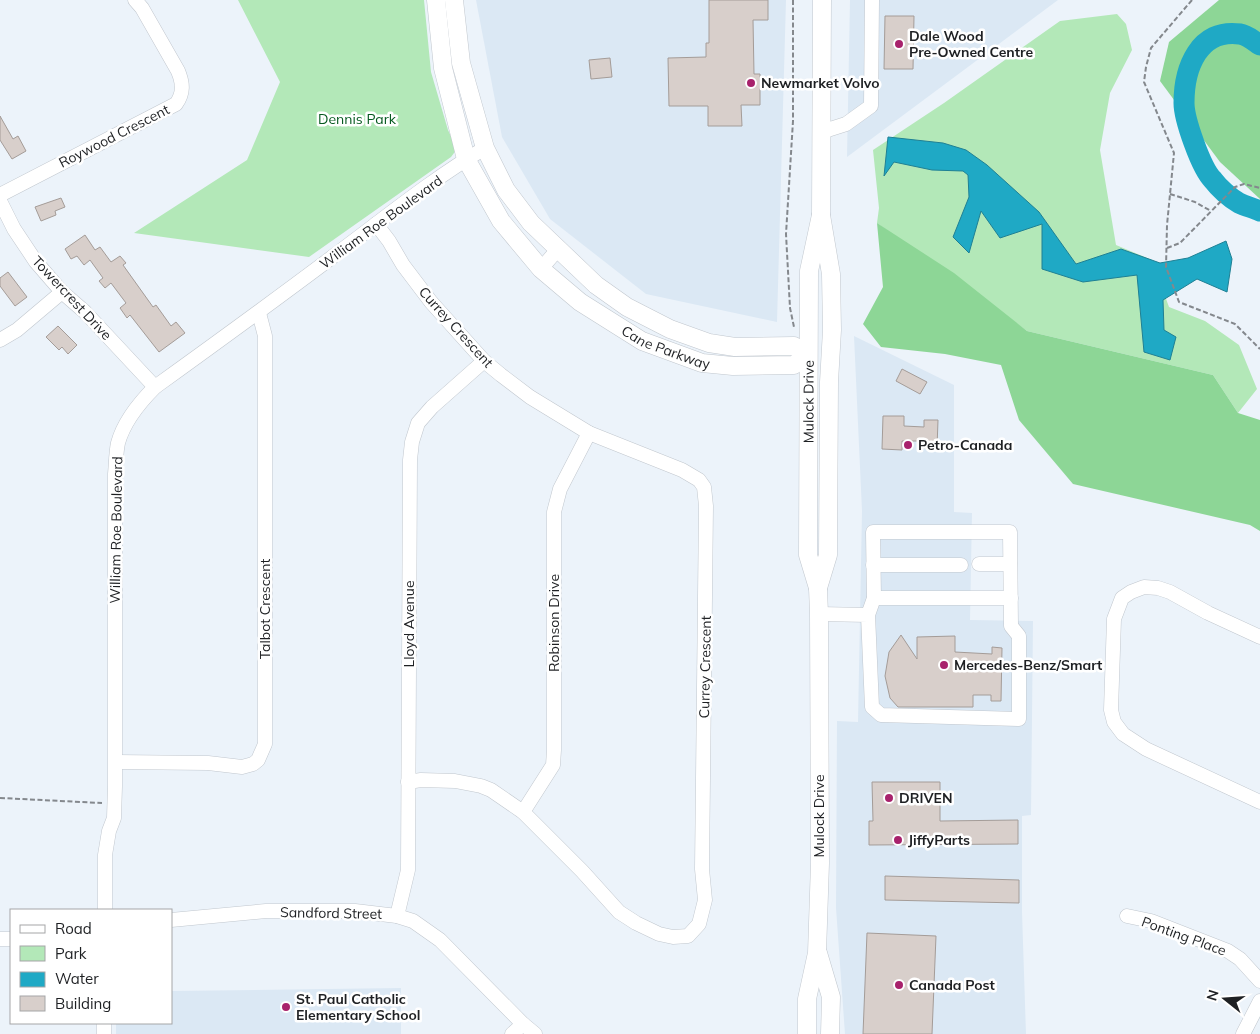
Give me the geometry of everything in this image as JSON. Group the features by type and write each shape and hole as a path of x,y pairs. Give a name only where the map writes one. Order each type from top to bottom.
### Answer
{"main road":[{"name":"Cane Parkway","path":"436,0 443,68 466,159 500,221 541,269 580,302 642,341 702,363 733,366 794,365 808,354 794,346 735,347 709,343 670,329 627,307 596,285 531,223 506,190 485,148 461,63 454,0"},
{"name":"Mulock Drive","path":"818,588 828,554 831,274 821,215 822,0"},
{"name":"Mulock Drive","path":"807,1034 807,999 818,953 820,863 818,588 808,555 808,271 821,215"},
{"name":"Mulock Drive","path":"818,953 831,997 830,1034"}],"street":[{"name":"Roywood Crescent","path":"0,195 176,104 182,92 182,81 178,70 142,8 135,0"},
{"path":"822,132 846,124 871,106 872,0"},
{"name":"William Roe Boulevard","path":"105,909 105,855 109,831 114,818 116,762 115,474 118,444 127,422 141,401 155,387 376,224 466,159 485,148"},
{"name":"Towercrest Drive","path":"0,202 14,229 31,254 62,292 85,312 155,387"},
{"name":"Currey Crescent","path":"376,224 389,241 403,265 426,295 484,361 530,397 589,433 682,470 699,480 704,487 706,506 702,868 705,900 699,924 688,936 680,937 659,934 636,923 619,912 582,871 523,812 481,786 456,781 421,780 408,782"},
{"path":"541,269 558,249"},
{"path":"0,340 18,330 62,292"},
{"name":"Talbot Crescent","path":"116,762 208,763 242,768 258,760 265,744 265,336 259,312"},
{"name":"Cane Parkway","path":"808,354 830,354"},
{"name":"Lloyd Avenue","path":"397,916 408,870 410,469 412,442 418,422 432,407 484,361"},
{"name":"Robinson Drive","path":"523,812 553,765 554,512 560,489 589,433"},
{"path":"873,532 1010,532 1011,626 1019,636 1019,719 881,715 872,707 868,615 874,598 873,565 873,532"},
{"path":"979,564 1010,564"},
{"path":"873,565 961,565"},
{"path":"1260,637 1208,613 1170,592 1158,588 1144,587 1131,592 1122,598 1114,618 1111,710 1114,722 1123,734 1146,748 1260,802"},
{"path":"874,598 1011,598"},
{"path":"819,614 868,615"},
{"name":"Sandford Street","path":"172,920 266,911 355,911 397,916 413,921 440,940 535,1034"},
{"name":"Ponting Place","path":"1127,916 1151,921 1228,951 1240,959 1260,981"},
{"path":"1243,1034 1260,1001"},
{"path":"512,1034 523,1024"}],"path":[{"path":"793,0 793,121 786,234 790,308 794,329"},
{"path":"1192,0 1150,48 1144,82 1174,153 1166,267 1179,302 1235,324 1260,349"},
{"path":"1167,248 1180,243 1235,187 1244,184 1260,188"},
{"path":"1170,194 1195,202 1211,211"},
{"path":"0,798 114,803"}],"shaded area":[{"path":"476,0 786,0 777,322 646,294 550,219 502,137"},
{"path":"850,0 1058,0 847,157"},
{"path":"854,336 954,385 954,512 972,513 970,620 1033,621 1031,815 1022,816 1022,912 1026,1034 845,1034 836,908 837,721 858,722 862,511"},
{"name":"St. Paul Catholic Elementary School","path":"401,988 401,1034 116,1034 116,1024 172,1024 172,991"}],"green space":[{"name":"Dennis Park","path":"238,0 424,0 431,72 448,130 457,149 451,157 309,257 134,233 247,160 280,82"},
{"path":"1219,0 1260,0 1260,199 1220,162 1160,81 1169,42"},
{"path":"1117,14 1126,24 1132,50 1110,93 1100,150 1116,245 1152,260 1169,307 1205,321 1239,345 1257,389 1238,413 1213,375 1027,331 877,223 879,208 873,150 944,103 1060,21"},
{"path":"877,223 954,273 1027,331 1213,375 1238,413 1260,420 1260,531 1250,525 1073,484 1019,420 1001,365 945,354 881,347 863,324 883,287"}],"water":[{"path":"888,137 943,143 966,150 987,165 1039,212 1076,264 1121,249 1160,263 1188,258 1226,241 1232,259 1227,292 1197,279 1163,300 1164,330 1176,337 1170,360 1144,352 1137,275 1083,282 1042,269 1042,224 1000,238 981,211 969,253 953,237 969,197 968,175 963,171 932,170 894,162 884,176"}],"building":[{"path":"709,0 768,0 768,20 753,20 754,74 760,74 760,105 741,105 742,126 708,126 708,106 669,106 668,58 706,57 706,43 709,43"},
{"path":"885,16 914,16 913,69 884,69"},
{"path":"610,58 612,77 591,79 589,60"},
{"path":"0,116 13,139 18,136 26,151 12,159 0,140"},
{"path":"61,198 65,207 55,211 56,215 41,221 35,207"},
{"path":"85,235 95,250 100,247 111,262 120,256 126,263 123,265 153,307 156,305 171,326 176,322 185,333 159,352 130,315 127,318 120,308 126,303 111,283 105,288 99,281 103,278 90,260 84,265 77,256 71,259 65,249"},
{"path":"8,272 27,297 15,306 0,286 0,278"},
{"path":"58,326 77,345 68,354 62,347 59,350 46,337"},
{"path":"902,369 927,382 920,394 896,381"},
{"path":"883,416 904,416 904,426 924,427 924,420 938,420 937,448 923,448 923,441 902,441 902,450 882,449"},
{"name":"Mercedes-Benz/Smart","path":"901,635 917,659 917,637 955,636 955,652 992,654 992,647 1002,648 1001,701 991,701 991,695 973,695 973,707 898,707 890,698 885,676 889,652"},
{"path":"872,782 940,782 940,821 1018,820 1018,844 869,845 869,821 873,821"},
{"path":"885,876 1019,880 1019,903 885,900"},
{"name":"Canada Post","path":"867,933 936,936 932,1034 863,1034"}],"waterway":[{"path":"1260,45 1240,34 1226,34 1214,37 1204,44 1191,64 1187,77 1184,103 1194,143 1208,174 1232,198 1241,204 1260,211"}],"place":[{"name":"Dale Wood Pre-Owned Centre","path":"899,44"},
{"name":"Newmarket Volvo","path":"751,83"},
{"name":"Petro-Canada","path":"908,445"},
{"name":"Mercedes-Benz/Smart","path":"944,665"},
{"name":"DRIVEN","path":"889,798"},
{"name":"JiffyParts","path":"898,840"},
{"name":"Canada Post","path":"899,985"},
{"name":"St. Paul Catholic Elementary School","path":"286,1007"}]}
